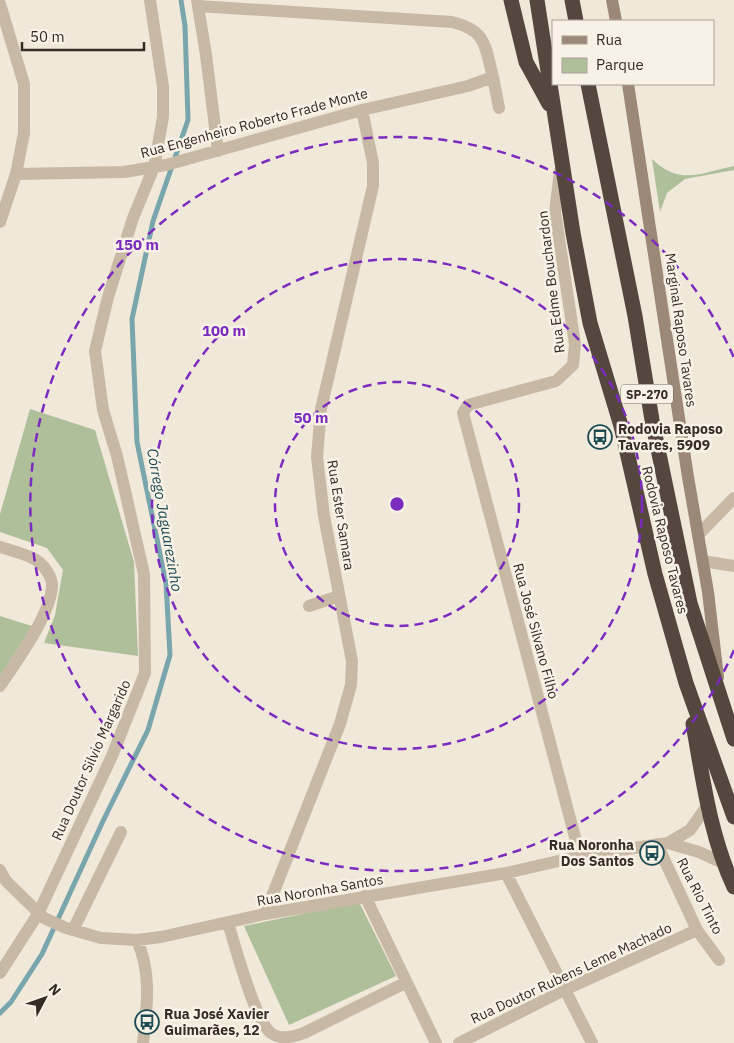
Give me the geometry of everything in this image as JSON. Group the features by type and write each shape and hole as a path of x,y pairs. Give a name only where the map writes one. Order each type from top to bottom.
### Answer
{"highway":[{"path":"511,0 526,62 555,116"},
{"name":"Rodovia Raposo Tavares","path":"536,0 561,160 590,323 621,426 655,574 686,683 734,817"},
{"path":"572,0 576,20"},
{"name":"Rodovia Raposo Tavares","path":"588,85 635,316 652,420 690,603 734,739"},
{"path":"686,683 707,806 723,863 734,887"}],"main road":[{"path":"612,0 616,20"},
{"name":"Marginal Raposo Tavares","path":"628,85 703,561 721,700"}],"street":[{"name":"Rua Doutor Silvio Margarido","path":"0,974 41,916 112,756 145,673 144,574 117,456 103,410 95,351 108,297 133,218 160,166 163,87 150,0"},
{"path":"218,151 197,3 452,22 469,26 480,36 485,45 499,108"},
{"path":"0,4 24,84 24,133 16,174 0,222"},
{"name":"Rua Engenheiro Roberto Frade Monte","path":"16,174 124,172 160,166 362,110 468,86 493,77"},
{"name":"Rua Ester Samara","path":"265,914 340,724 351,685 352,661 324,516 317,456 321,409 373,186 372,163 362,110"},
{"name":"Rua Edme Bouchardon","path":"462,413 468,404 556,381 573,365 575,344 555,212 561,160"},
{"name":"Rua José Silvano Filho","path":"462,413 580,856"},
{"path":"698,535 734,498"},
{"path":"0,547 39,562 49,573 52,584 48,603 30,641 0,686"},
{"path":"703,561 734,566"},
{"path":"309,606 339,596"},
{"name":"Rua Noronha Santos","path":"0,870 6,880 41,916 70,929 101,938 137,940 161,937 265,914 506,873 580,856 662,844 690,830 707,806"},
{"path":"70,929 121,832"},
{"name":"Rua Noronha Santos","path":"662,844 699,852 723,863"},
{"name":"Rua Rio Tinto","path":"662,844 697,930 719,960"},
{"path":"506,873 592,1043"},
{"path":"365,896 436,1043"},
{"path":"228,923 259,1016 271,1033 288,1038 304,1033 405,982"},
{"name":"Rua Doutor Rubens Leme Machado","path":"459,1043 564,990 697,930"},
{"path":"137,940 148,976 149,998 143,1043"}],"green space":[{"path":"652,159 662,167 681,175 700,174 734,166 734,170 685,179 667,193 660,212"},
{"path":"30,409 95,430 134,562 138,656 44,643 55,615 63,570 47,548 0,532 0,514"},
{"path":"0,616 32,626 0,677"},
{"path":"359,902 396,976 289,1025 244,926"}],"waterway":[{"name":"Córrego Jaguarezinho","path":"0,1013 11,1002 42,954 103,821 148,730 170,655 166,583 137,442 132,319 153,221 188,120 185,26 181,0"}],"place":[{"name":"Rodovia Raposo Tavares, 5909","path":"600,437"},
{"name":"Rua Noronha Dos Santos","path":"652,853"},
{"name":"Rua José Xavier Guimarães, 12","path":"147,1022"}]}
